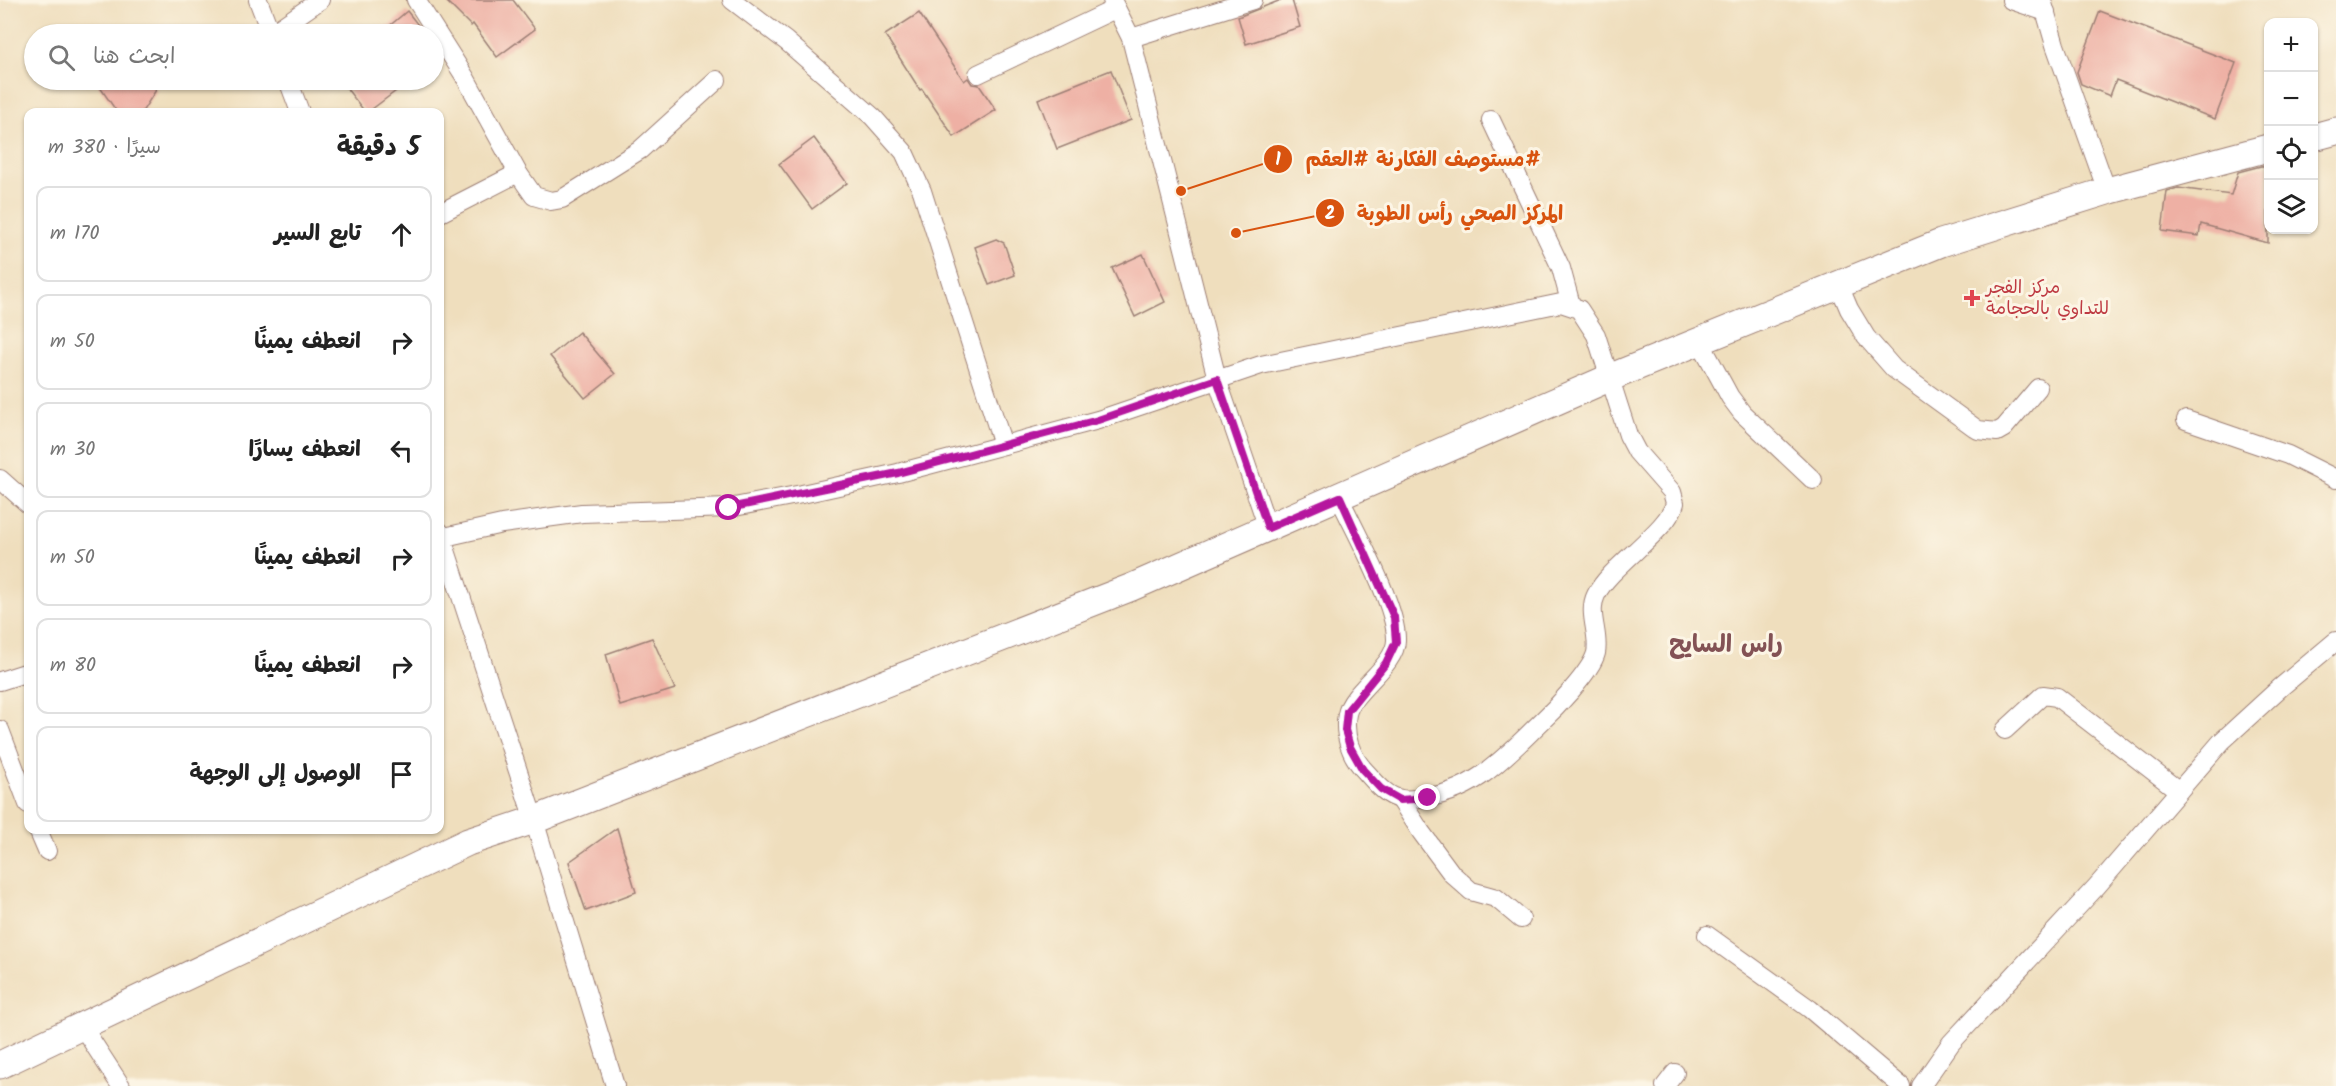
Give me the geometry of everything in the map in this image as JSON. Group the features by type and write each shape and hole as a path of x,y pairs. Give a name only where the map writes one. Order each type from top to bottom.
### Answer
{"street":[{"path":"258,0 267,24"},
{"path":"285,24 320,0"},
{"path":"416,0 431,24"},
{"path":"732,0 838,85 873,117 904,152 922,191 1003,445"},
{"path":"1131,38 1253,0"},
{"path":"2011,0 2044,6 2055,45 2107,191"},
{"path":"978,74 1113,4 1131,38 1217,379 1268,528"},
{"path":"444,44 518,173 534,196 550,201 562,199 640,150 717,80"},
{"path":"292,90 298,108"},
{"path":"1491,120 1561,268 1571,305"},
{"path":"2318,136 2336,131"},
{"path":"0,1065 468,842 534,820 1122,591 1609,378 1838,283 1960,237 2107,191 2264,149"},
{"path":"444,211 518,173"},
{"path":"1838,283 1849,309 1866,337 1894,369 1978,430 1997,432 2004,428 2038,388"},
{"path":"444,535 502,524 582,513 729,508 898,473 1098,420 1261,365 1561,303 1571,305 1579,309 1596,335 1628,435 1637,452 1672,492 1675,499 1674,508 1606,580 1596,595 1593,617 1596,653 1587,670 1553,711 1479,779 1458,790 1428,798 1400,800"},
{"path":"1699,340 1730,397 1742,413 1813,480"},
{"path":"2186,420 2288,455 2336,479"},
{"path":"0,479 24,500"},
{"path":"1340,497 1394,617 1396,642 1386,663 1347,711 1345,730 1350,747 1363,770 1381,789 1400,800 1452,874 1471,891 1496,898 1521,918"},
{"path":"444,548 534,820 615,1086"},
{"path":"1921,1086 1951,1043 2097,886 2222,741 2336,641"},
{"path":"0,681 24,673"},
{"path":"2005,730 2043,695 2057,697 2179,791"},
{"path":"0,730 24,793"},
{"path":"40,834 47,851"},
{"path":"1707,935 1810,1009 1901,1086"},
{"path":"82,1026 121,1086"}],"building":[{"path":"445,0 513,0 535,29 497,57 473,24 471,26"},
{"path":"1281,0 1292,0 1300,27 1246,44 1238,17"},
{"path":"407,11 417,24 392,24"},
{"path":"2100,11 2236,63 2215,119 2116,80 2110,96 2081,84 2077,72"},
{"path":"919,13 964,81 968,78 972,84 979,85 996,110 954,137 922,89 920,90 885,35"},
{"path":"1111,70 1131,120 1057,149 1038,99"},
{"path":"102,90 156,90 145,108 114,108"},
{"path":"348,90 397,90 373,108 362,108"},
{"path":"814,138 847,183 812,209 779,164"},
{"path":"2264,166 2264,234 2268,234 2268,243 2201,224 2199,236 2162,231 2167,191 2178,188 2231,195 2238,172"},
{"path":"996,239 1004,243 1015,275 989,285 975,247"},
{"path":"1143,254 1165,302 1135,317 1112,268"},
{"path":"579,332 615,374 585,398 550,356"},
{"path":"652,638 675,689 620,706 606,654"},
{"path":"617,828 636,892 586,911 569,862"}],"place":[{"name":"مستوصف الفكارنة #العقم#","path":"1181,191"},
{"name":"المركز الصحي رأس الطوبة","path":"1236,233"},
{"name":"مركز الفجر للتداوي بالحجامة","path":"1972,298"}],"district":[{"name":"راس السايح","path":"1726,645"}],"route":[{"path":"729,508 898,473 1098,420 1217,379 1268,528 1340,497 1394,617 1396,642 1386,663 1347,711 1345,730 1350,747 1363,770 1381,789 1400,800 1428,798"}]}
